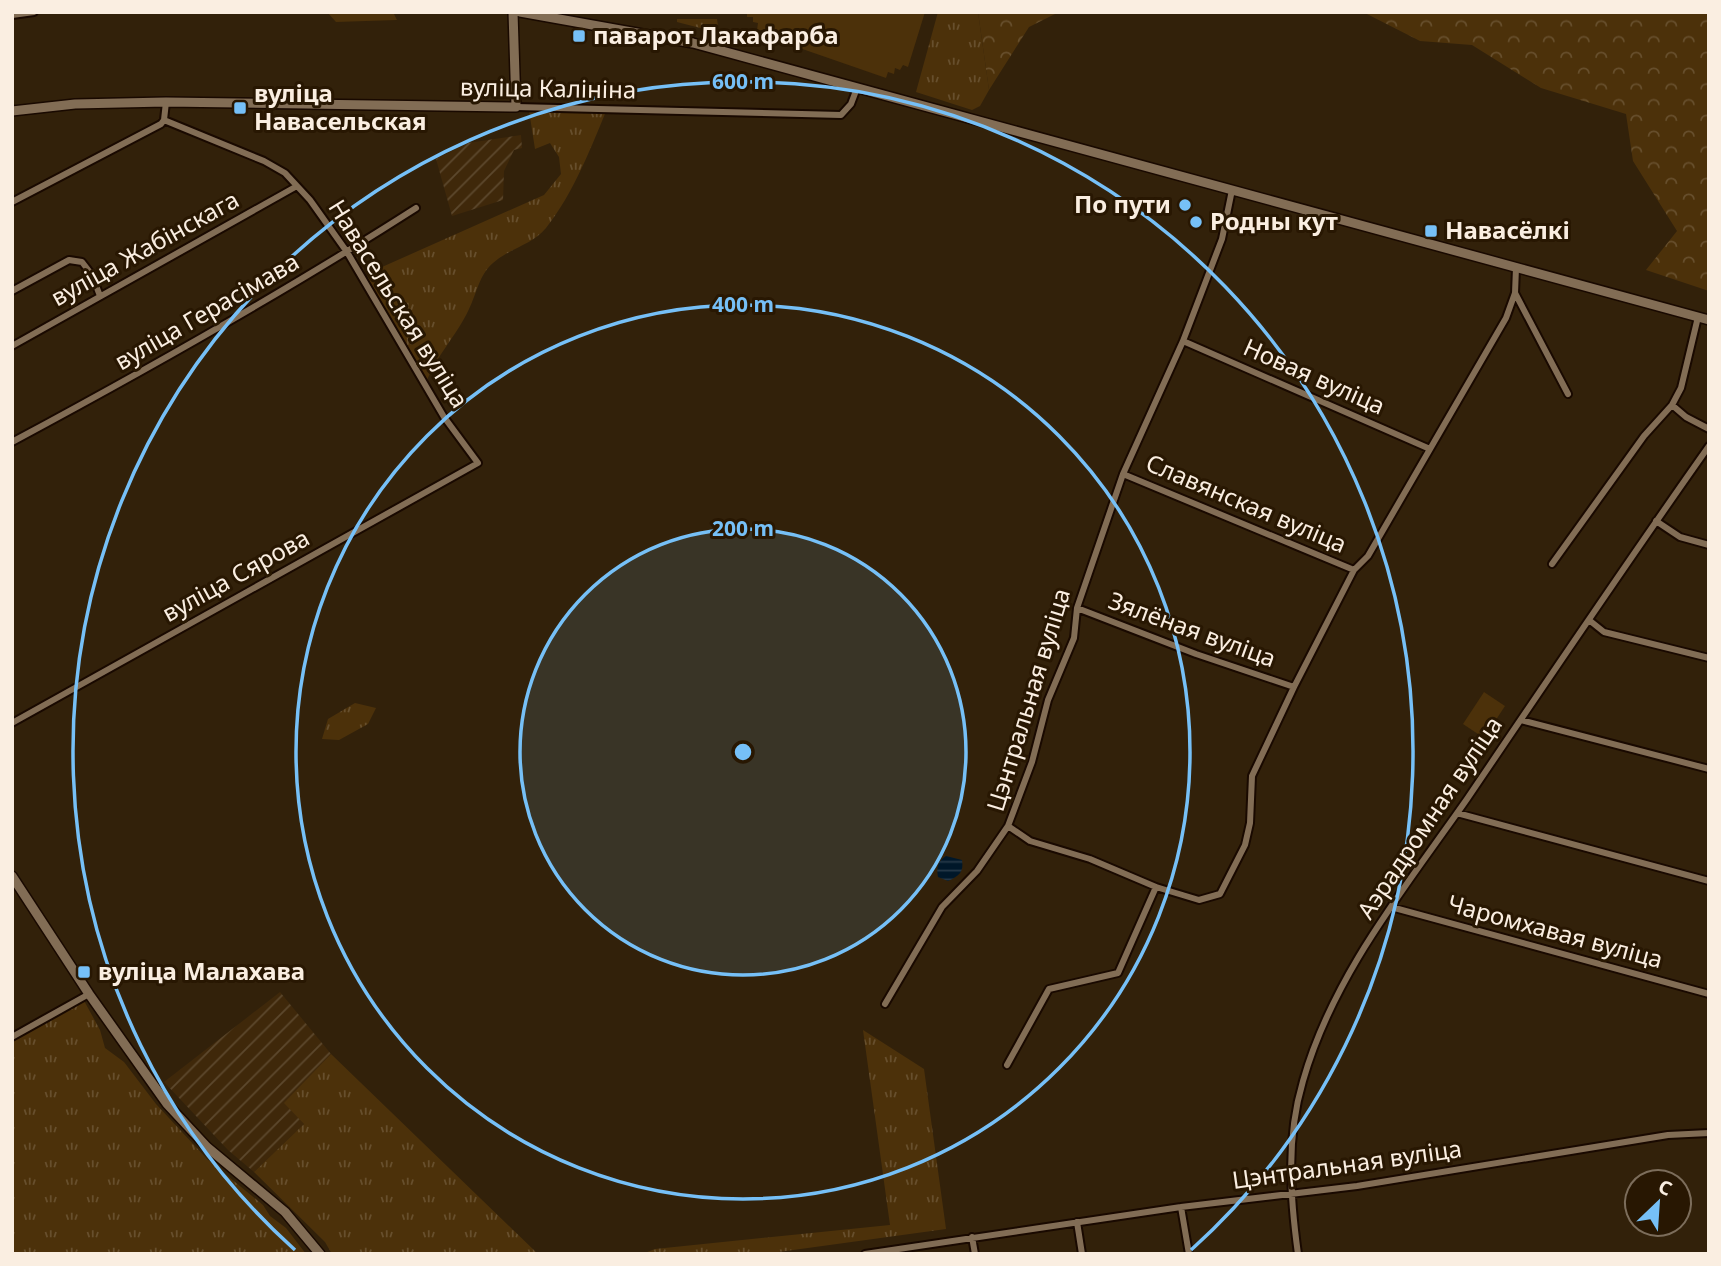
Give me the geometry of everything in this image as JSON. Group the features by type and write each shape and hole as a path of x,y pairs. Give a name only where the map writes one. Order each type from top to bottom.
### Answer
{"main road":[{"path":"513,12 516,107"},
{"path":"520,12 693,43 1709,320"},
{"name":"вуліца Калініна","path":"12,111 75,104 166,102 516,107"},
{"path":"12,876 89,994 167,1104 206,1147 285,1212 320,1254"}],"street":[{"path":"12,15 33,12"},
{"name":"вуліца Калініна","path":"516,107 841,115 851,104 857,88"},
{"path":"12,202 161,124 166,102"},
{"name":"Навасельская вуліца","path":"164,120 264,161 285,173 298,186 348,252 444,417 478,463"},
{"name":"вуліца Жабінскага","path":"12,346 298,186"},
{"name":"Цэнтральная вуліца","path":"1232,190 1222,239 1183,341 1123,474 1077,608 1074,638 1048,700 1032,762 1009,826 1030,841 1090,859 1156,887 1199,900 1220,894 1245,845 1250,823 1252,776 1354,570 1368,556 1506,318 1515,293 1516,268"},
{"name":"вуліца Герасімава","path":"12,442 170,357 348,252 416,208"},
{"path":"12,291 69,260 82,262 92,275 100,296"},
{"path":"1515,293 1568,394"},
{"path":"1552,564 1644,436 1672,405 1681,388 1698,317"},
{"name":"Новая вуліца","path":"1183,341 1430,449"},
{"path":"1672,405 1686,417 1709,429"},
{"name":"Аэрадромная вуліца","path":"1298,1254 1290,1153 1302,1082 1330,1007 1391,907 1709,446"},
{"name":"вуліца Сярова","path":"12,723 478,463"},
{"name":"Славянская вуліца","path":"1123,474 1354,570"},
{"path":"1656,521 1680,537 1709,545"},
{"name":"Зялёная вуліца","path":"1077,608 1196,654 1294,687"},
{"path":"1589,620 1604,632 1709,658"},
{"path":"1521,720 1709,769"},
{"path":"1457,813 1709,881"},
{"path":"885,1004 942,907 977,871 1009,826"},
{"path":"1007,1065 1049,989 1118,973 1156,887"},
{"name":"Чаромхавая вуліца","path":"1391,907 1709,994"},
{"path":"12,1037 89,994"},
{"name":"Цэнтральная вуліца","path":"869,1253 1181,1207 1357,1186 1668,1135 1709,1133"},
{"path":"1181,1207 1189,1254"},
{"path":"1077,1222 1082,1254"},
{"path":"972,1237 975,1254"}],"shaded area":[{"path":"521,135 522,148 514,150 504,171 503,200 452,216 436,159 468,143"},
{"path":"280,992 331,1054 285,1103 304,1124 254,1172 228,1150 164,1082"}],"green space":[{"path":"327,12 394,14 397,20 336,22"},
{"path":"747,12 925,12 908,67 903,65 900,70 895,68 894,74 888,72 886,78 762,35 763,30 757,30 758,23 753,22 753,17 747,17"},
{"path":"938,12 978,12 989,90 980,106 972,110 916,92"},
{"path":"978,12 1059,12 1029,27 989,90"},
{"path":"1363,12 1709,12 1709,291 1646,270 1677,231 1633,161 1626,114 1541,88 1472,45 1420,41"},
{"path":"677,19 717,19 718,26 712,31 677,22"},
{"path":"528,104 609,104 582,168 556,214 540,234 488,268 464,319 426,383 378,313 364,282 382,267 544,195 561,174 559,157 550,143 535,149"},
{"path":"1484,692 1505,706 1484,738 1463,724"},
{"path":"355,703 376,708 368,724 339,740 322,739 328,719"},
{"path":"82,997 100,1030 105,1048 124,1062 156,1104 207,1159 263,1205 270,1216 286,1228 306,1254 12,1254 12,1038"},
{"path":"863,1030 924,1069 946,1229 764,1254 642,1254 655,1249 890,1225"},
{"path":"331,1054 538,1254 332,1254 325,1242 254,1172 304,1124 284,1103"}],"water":[{"path":"946,856 962,860 960,873 948,881 938,877 937,873 939,862"}],"place":[{"name":"паварот Лакафарба","path":"579,36"},
{"name":"вуліца Навасельская","path":"240,108"},
{"name":"По пути","path":"1185,205"},
{"name":"Родны кут","path":"1196,222"},
{"name":"Навасёлкі","path":"1431,231"},
{"name":"вуліца Малахава","path":"84,972"}]}
